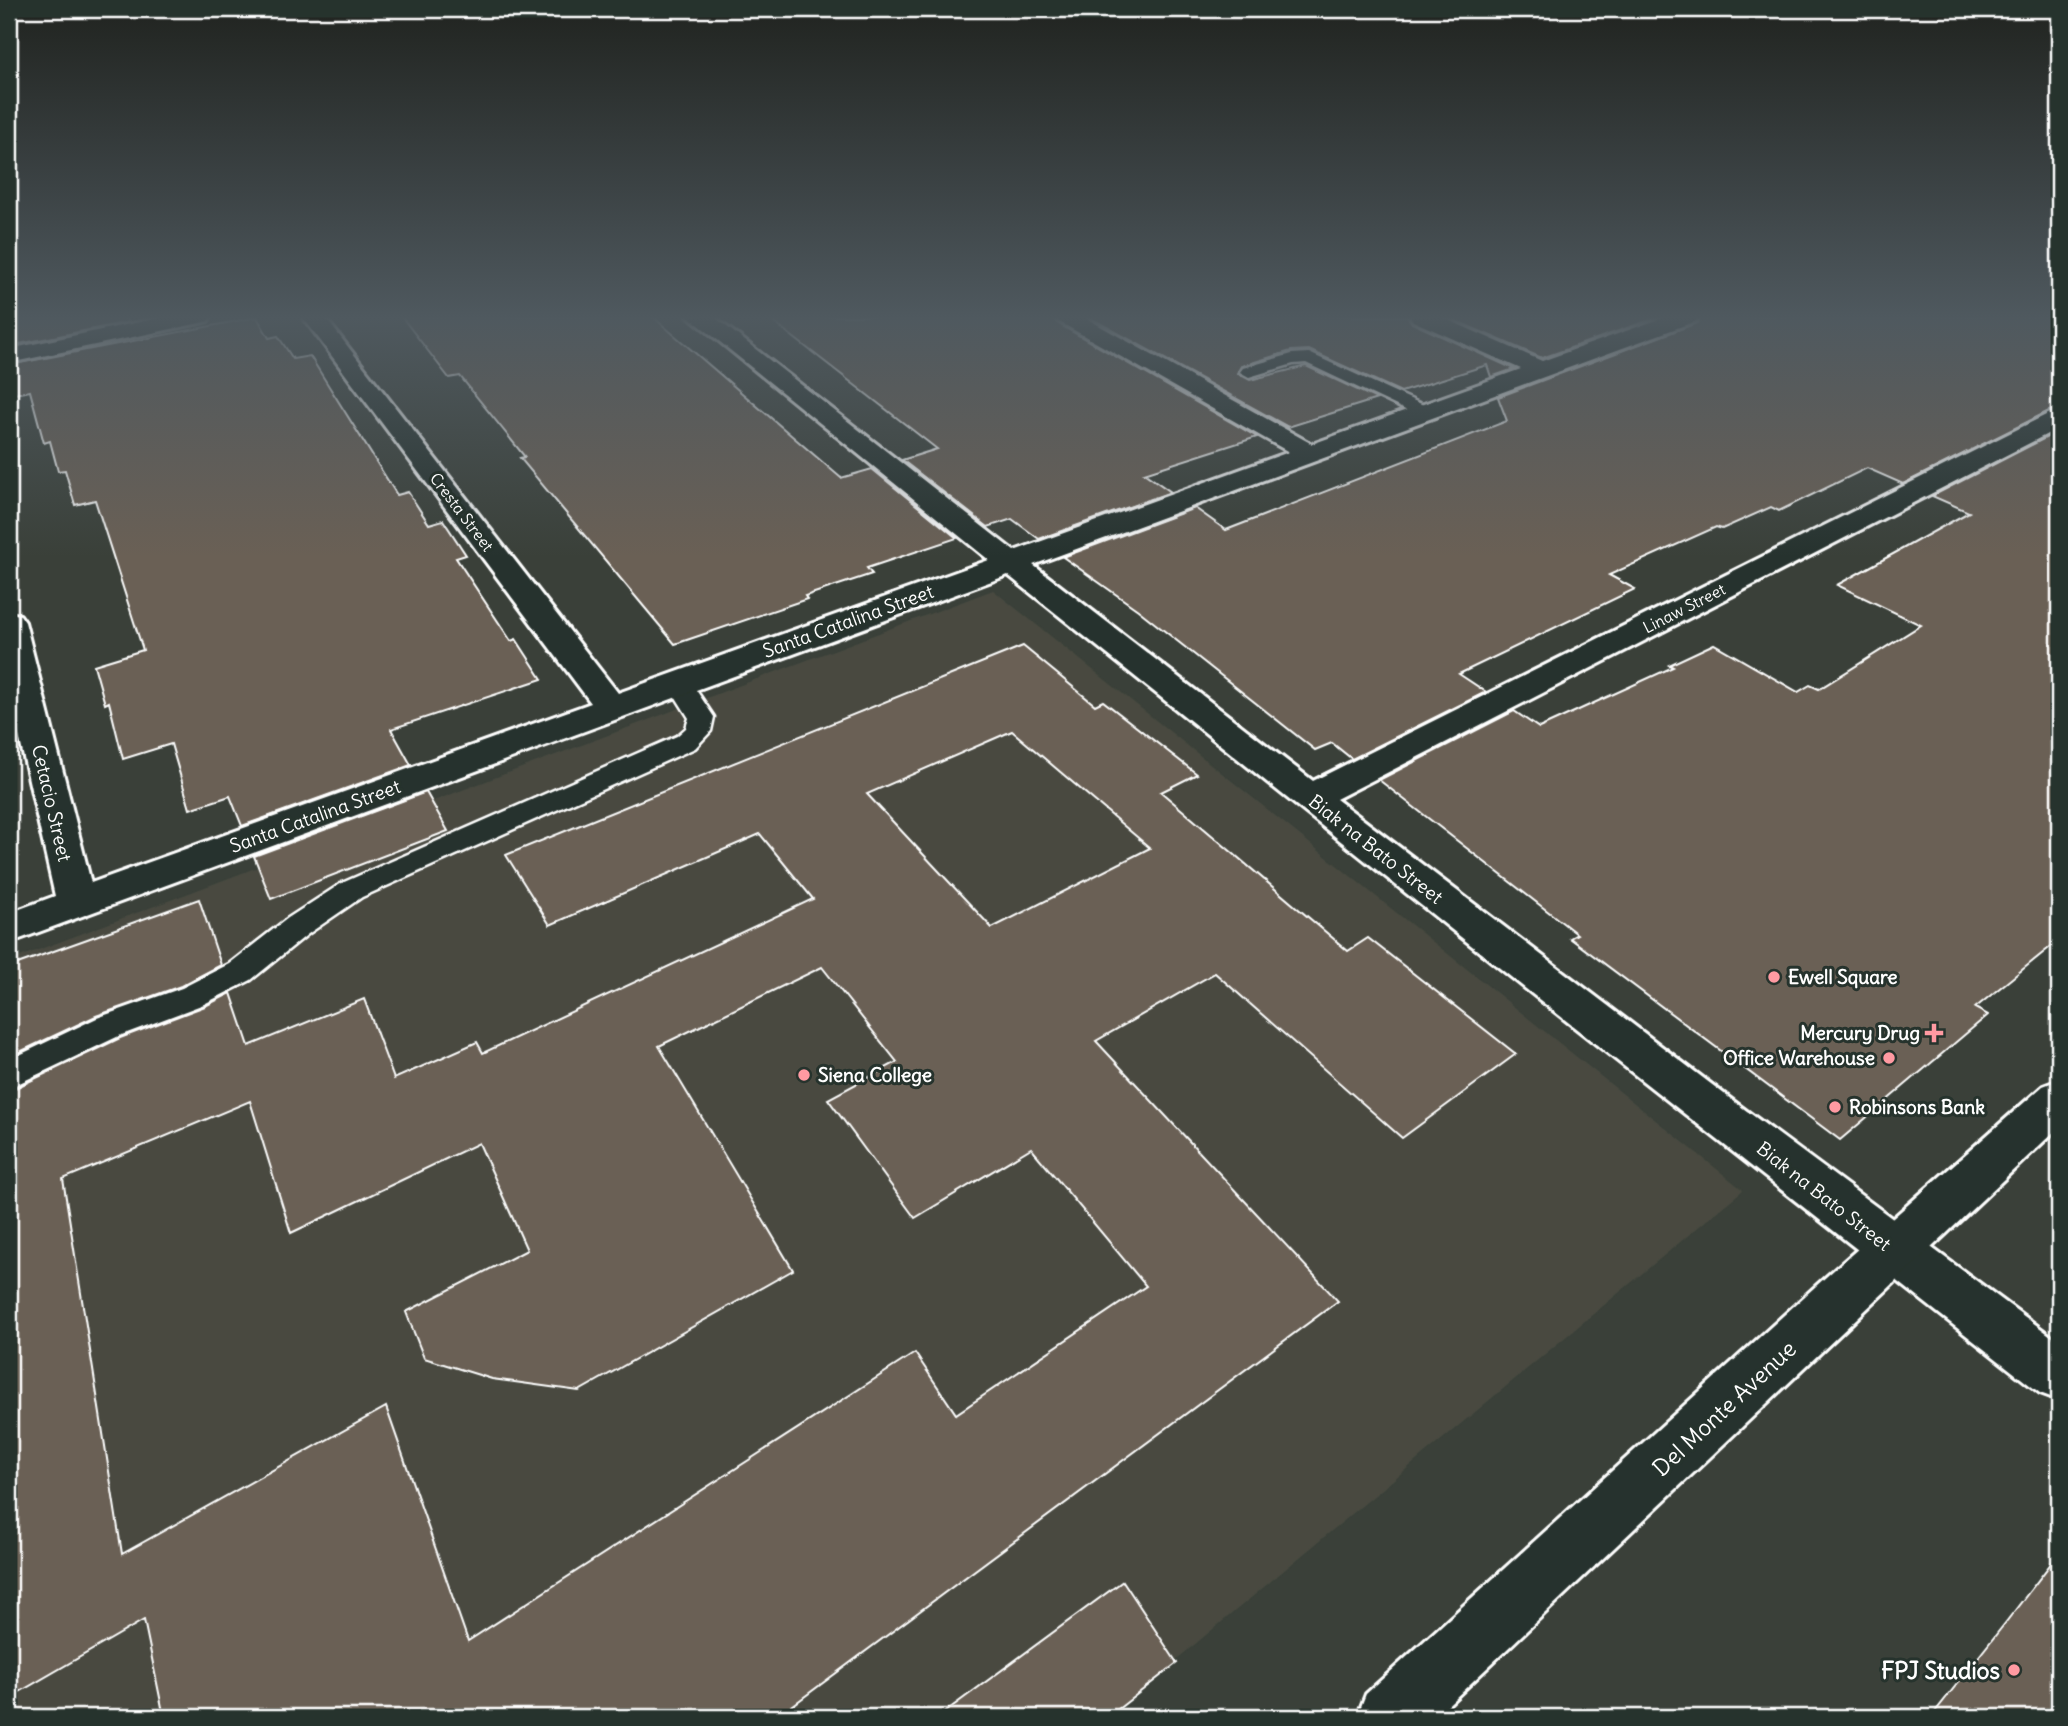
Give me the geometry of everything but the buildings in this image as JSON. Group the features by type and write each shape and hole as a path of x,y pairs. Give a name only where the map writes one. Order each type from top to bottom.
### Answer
{"street":[{"name":"Cresta Street","path":"374,397 612,708"},
{"name":"Biak na Bato Street","path":"801,397 1309,798 2059,1374"},
{"path":"1209,397 1310,453"},
{"name":"Santa Catalina Street","path":"9,928 1466,397"},
{"name":"Linaw Street","path":"1309,798 2059,418"},
{"name":"Cetacio Street","path":"9,622 76,903"},
{"name":"Del Monte Avenue","path":"1389,1717 1893,1249 2059,1099"}],"lane":[{"path":"1391,397 1424,412"},
{"path":"9,1075 108,1027 193,996 240,972 298,926 352,890 686,743 698,731 702,717 689,702 679,683"}],"shaded area":[{"name":"Siena College","path":"993,590 1743,1190 1107,1717 9,1717 9,961"}],"place":[{"name":"Ewell Square","path":"1774,977"},
{"name":"Mercury Drug","path":"1934,1033"},
{"name":"Office Warehouse","path":"1889,1058"},
{"name":"Siena College","path":"804,1075"},
{"name":"Robinsons Bank","path":"1835,1107"},
{"name":"FPJ Studios","path":"2014,1670"}]}
